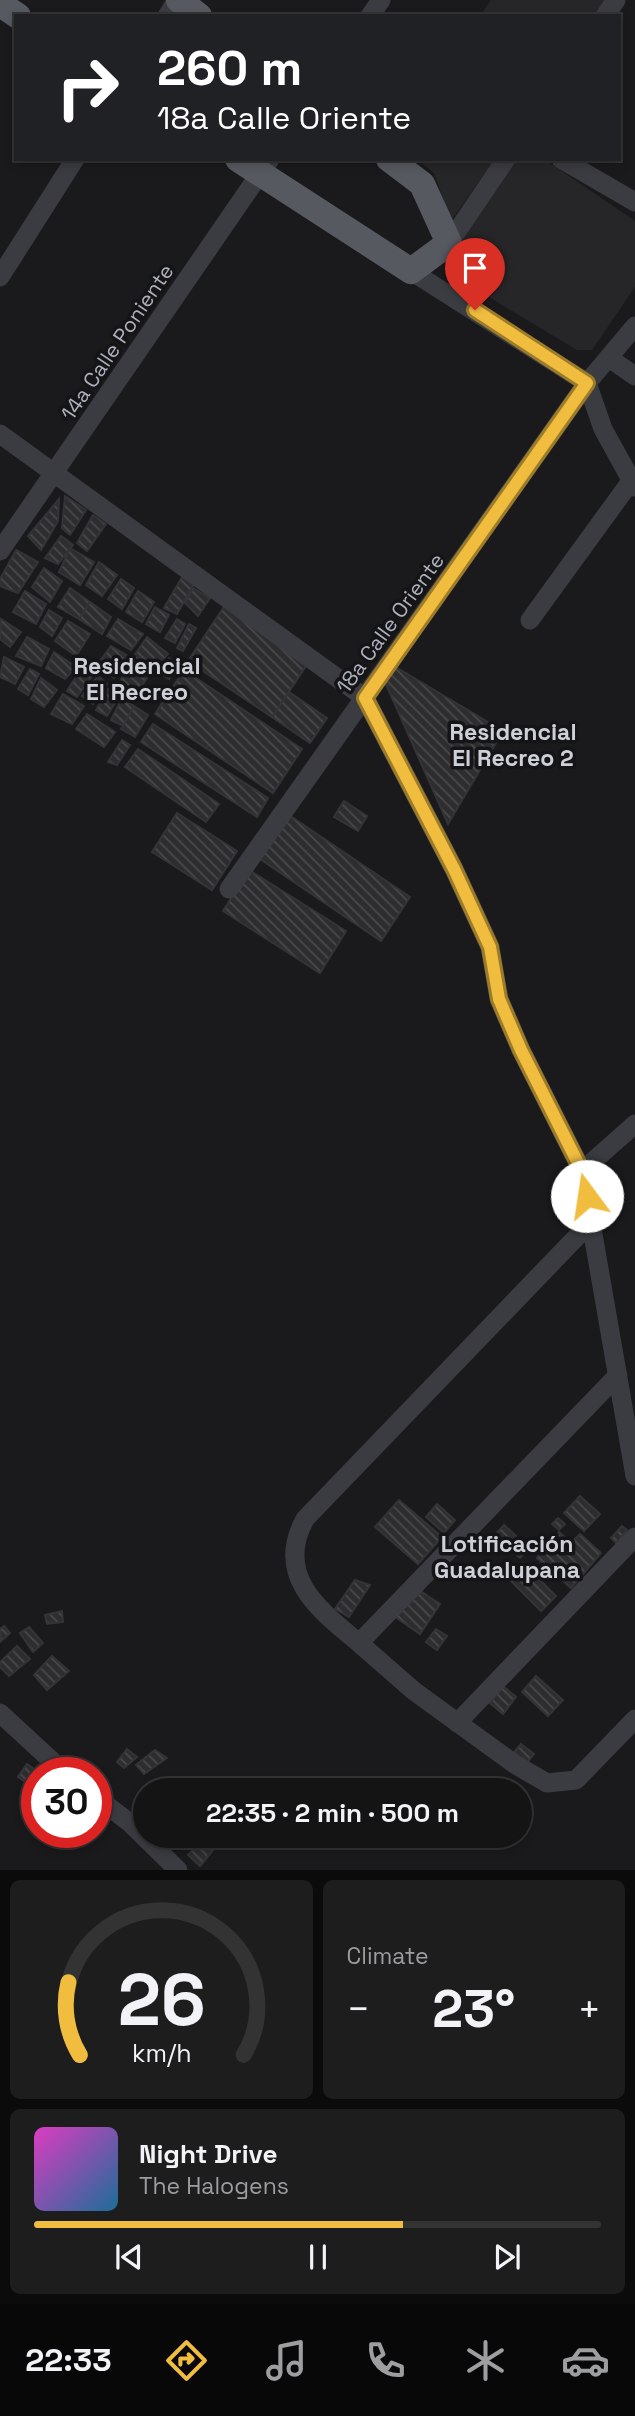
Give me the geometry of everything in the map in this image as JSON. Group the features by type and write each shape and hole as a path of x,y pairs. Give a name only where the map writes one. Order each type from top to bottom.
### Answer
{"main road":[{"path":"178,0 196,14"},
{"path":"0,4 15,14"},
{"path":"245,161 265,167 411,271 449,243 422,184 392,161"}],"street":[{"path":"0,277 74,161"},
{"path":"475,310 449,243 505,161"},
{"path":"564,161 635,202"},
{"name":"14a Calle Poniente","path":"0,551 265,167"},
{"path":"411,271 587,383 603,429 633,484 530,620"},
{"name":"18a Calle Oriente","path":"229,889 587,383 635,326"},
{"path":"609,358 635,376"},
{"path":"0,434 365,698 454,869 490,947 499,999 521,1050 582,1171 635,1476"},
{"path":"582,1171 635,1124"},
{"path":"592,1223 305,1519 299,1531 295,1558 305,1591 314,1605 457,1723 547,1783 576,1780 635,1720"},
{"path":"359,1643 618,1375"},
{"path":"457,1723 635,1537"},
{"path":"0,1713 48,1757"},
{"path":"112,1809 178,1870"}],"shaded area":[{"path":"491,0 611,0 601,14 481,14"},
{"path":"419,161 494,161 451,221 434,173"},
{"path":"514,161 547,161 635,221 635,287 592,350 577,350 489,297 469,263 462,236"}],"building":[{"path":"65,496 86,510 70,535 62,528"},
{"path":"59,499 58,521 41,550 28,536"},
{"path":"93,515 106,524 87,551 77,543"},
{"path":"61,536 73,545 58,564 45,558"},
{"path":"70,548 94,562 80,585 59,572"},
{"path":"16,550 38,562 18,593 0,586 0,579"},
{"path":"99,562 117,575 102,596 86,585"},
{"path":"44,568 62,581 50,602 32,587"},
{"path":"182,577 194,584 177,614 164,608"},
{"path":"121,579 134,588 122,609 108,599"},
{"path":"70,588 90,602 79,619 58,607"},
{"path":"193,588 210,598 198,616 185,603"},
{"path":"25,591 46,604 36,624 13,612"},
{"path":"138,591 154,602 142,622 126,612"},
{"path":"90,602 111,617 102,634 79,619"},
{"path":"155,607 169,615 160,632 146,624"},
{"path":"224,607 308,663 272,717 188,661"},
{"path":"49,610 62,618 52,636 40,627"},
{"path":"1,619 21,632 10,647 0,639"},
{"path":"118,619 143,634 131,650 107,636"},
{"path":"177,619 185,624 175,643 165,638"},
{"path":"68,621 90,634 76,656 55,641"},
{"path":"189,624 196,628 183,651 177,648"},
{"path":"27,637 49,649 41,666 16,656"},
{"path":"147,637 168,654 155,670 134,656"},
{"path":"111,646 128,656 114,678 97,665"},
{"path":"54,652 76,667 65,679 46,668"},
{"path":"4,657 24,667 15,684 0,677"},
{"path":"169,658 177,663 169,679 159,673"},
{"path":"131,663 149,675 137,693 119,683"},
{"path":"394,666 503,731 448,824 385,682"},
{"path":"30,669 39,674 28,695 18,689"},
{"path":"81,669 92,676 77,697 67,691"},
{"path":"184,670 302,749 273,793 155,714"},
{"path":"98,676 107,684 93,704 82,696"},
{"path":"41,678 57,690 44,707 31,699"},
{"path":"108,689 120,695 107,716 96,710"},
{"path":"289,692 327,718 310,743 272,717"},
{"path":"63,694 84,706 72,724 51,714"},
{"path":"122,698 134,706 123,726 111,720"},
{"path":"134,706 148,715 135,737 121,729"},
{"path":"87,714 115,732 104,747 76,729"},
{"path":"153,724 268,798 257,817 141,742"},
{"path":"122,740 130,745 117,765 108,762"},
{"path":"138,749 219,804 206,822 125,767"},
{"path":"344,801 367,816 358,831 334,817"},
{"path":"177,813 237,851 212,890 152,852"},
{"path":"286,813 410,897 381,941 257,857"},
{"path":"249,870 346,931 320,973 223,911"},
{"path":"580,1496 600,1514 584,1531 564,1513"},
{"path":"399,1500 442,1537 418,1564 375,1527"},
{"path":"437,1504 455,1520 444,1533 426,1517"},
{"path":"558,1518 565,1524 559,1530 552,1524"},
{"path":"504,1525 516,1536 503,1550 491,1539"},
{"path":"622,1526 627,1530 616,1543 611,1538"},
{"path":"559,1532 571,1543 580,1534 601,1553 571,1588 537,1558"},
{"path":"517,1540 528,1550 520,1558 509,1549"},
{"path":"523,1563 556,1596 541,1611 508,1578"},
{"path":"355,1580 370,1585 349,1617 335,1609"},
{"path":"422,1592 440,1604 420,1634 391,1614"},
{"path":"62,1611 63,1622 47,1624 45,1615"},
{"path":"4,1626 10,1633 0,1642 0,1629"},
{"path":"29,1627 43,1643 33,1652 20,1633"},
{"path":"436,1629 447,1636 437,1650 426,1642"},
{"path":"17,1646 30,1659 9,1676 0,1667 0,1662"},
{"path":"52,1656 69,1671 47,1690 34,1675"},
{"path":"536,1676 563,1700 548,1716 522,1692"},
{"path":"503,1686 516,1697 503,1714 490,1703"},
{"path":"521,1744 534,1754 524,1767 511,1756"},
{"path":"127,1749 137,1757 124,1768 117,1762"},
{"path":"155,1750 167,1758 144,1774 136,1765"},
{"path":"195,1848 215,1848 200,1866 188,1855"}],"district":[{"name":"Residencial El Recreo","path":"137,679"},
{"name":"Residencial El Recreo 2","path":"513,745"},
{"name":"Lotificación Guadalupana","path":"507,1557"}],"route":[{"path":"475,310 587,383 365,698 454,869 490,947 499,999 521,1050 582,1171 587,1196"}]}
